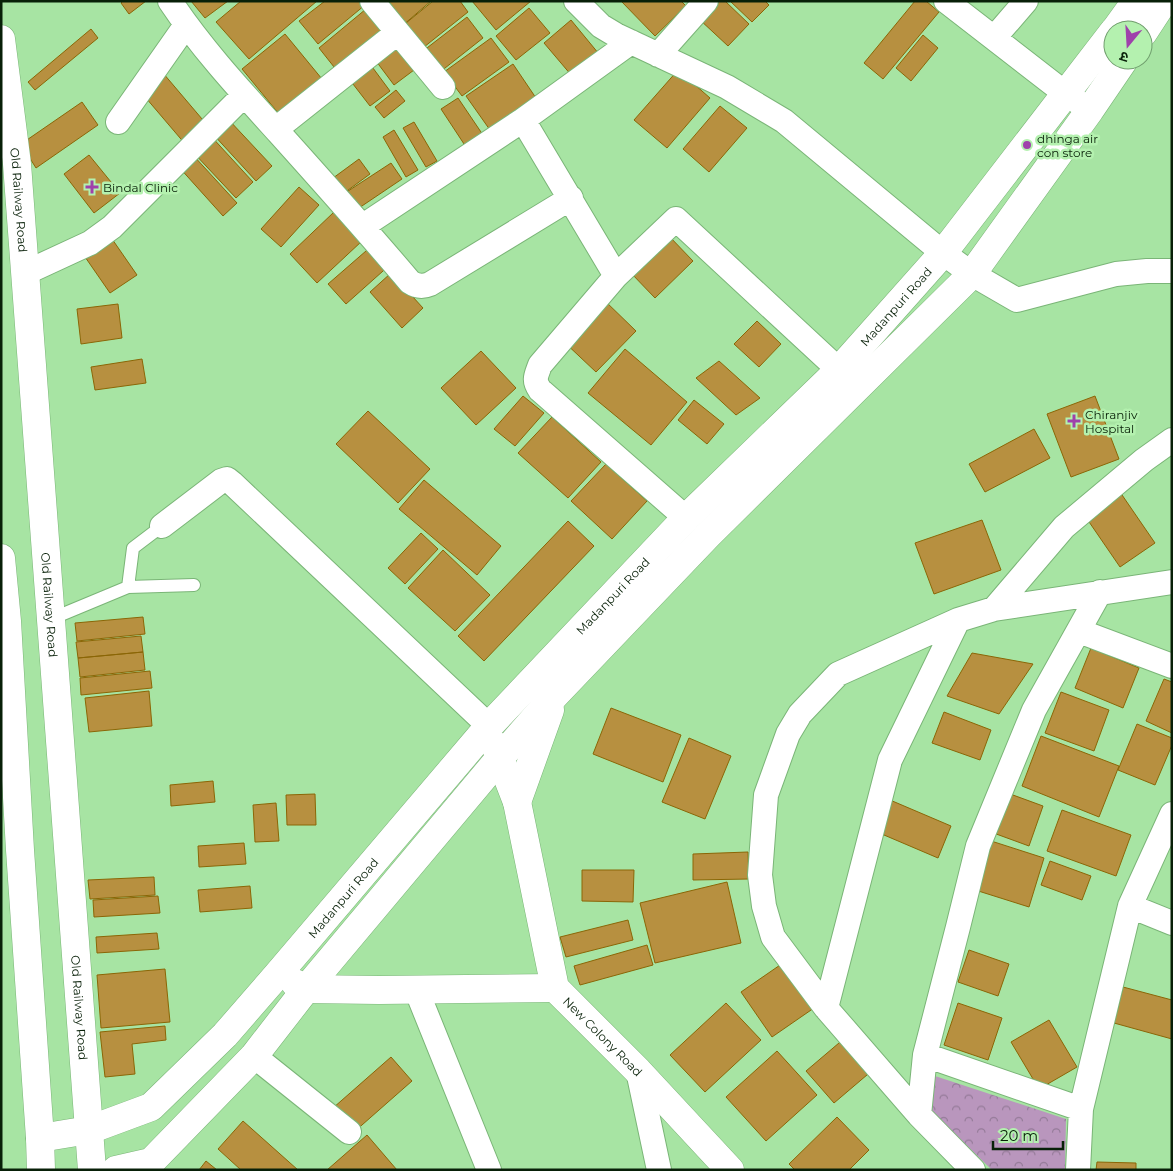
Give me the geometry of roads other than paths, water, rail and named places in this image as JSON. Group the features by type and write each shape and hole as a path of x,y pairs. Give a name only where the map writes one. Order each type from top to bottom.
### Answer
{"street":[{"path":"170,1 186,25 244,95 363,226 410,282 414,284 424,286 430,284 571,198"},
{"path":"372,1 443,88"},
{"path":"576,1 601,26 631,42 727,86 784,121 943,253 972,274 1017,300 1116,274 1172,271"},
{"path":"658,54 706,1"},
{"path":"946,1 1066,94 1090,110"},
{"path":"994,38 1026,1"},
{"name":"Madanpuri Road","path":"1122,20 1136,1"},
{"path":"1151,20 1164,1"},
{"path":"118,122 186,25"},
{"path":"276,129 397,33"},
{"name":"Old Railway Road","path":"1,39 17,164 92,1170"},
{"path":"363,226 524,120 631,42"},
{"name":"Madanpuri Road","path":"40,1138 89,1130 151,1108 225,1035 489,726 686,518 839,370 943,253 1103,45"},
{"path":"116,1170 151,1162 254,1056 306,989 555,695 707,536 972,274 1117,70"},
{"path":"25,273 90,242 112,227 244,95"},
{"path":"524,120 616,276"},
{"path":"686,518 540,390 536,384 540,365 616,276 676,219 839,370"},
{"path":"994,609 1064,527 1144,460 1172,440"},
{"path":"162,526 227,479 489,726"},
{"path":"1,558 7,621 20,860 41,1170"},
{"path":"972,1170 919,1115 826,1008 773,937 764,906 760,875 766,795 788,734 800,714 838,674 958,620 994,609 1172,582"},
{"path":"919,1115 925,1055 978,846 1034,710 1100,592"},
{"path":"7,621 51,619"},
{"path":"826,1008 890,760 958,620"},
{"path":"1079,631 1172,666"},
{"path":"517,802 555,695"},
{"name":"New Colony Road","path":"489,726 499,759 517,802 555,988 638,1071 730,1170"},
{"path":"1078,1170 1080,1110 1130,906 1172,814"},
{"path":"1130,906 1172,923"},
{"path":"278,974 306,989 555,988"},
{"path":"416,989 489,1170"},
{"path":"925,1055 1080,1110"},
{"path":"254,1056 348,1132"},
{"path":"638,1071 659,1170"}],"lane":[{"path":"128,587 133,548 162,526"},
{"path":"51,619 128,587 194,585"}],"place":[{"name":"dhinga air con store","path":"1027,145"},
{"name":"Bindal Clinic","path":"92,187"},
{"name":"Chiranjiv Hospital","path":"1074,421"}]}
